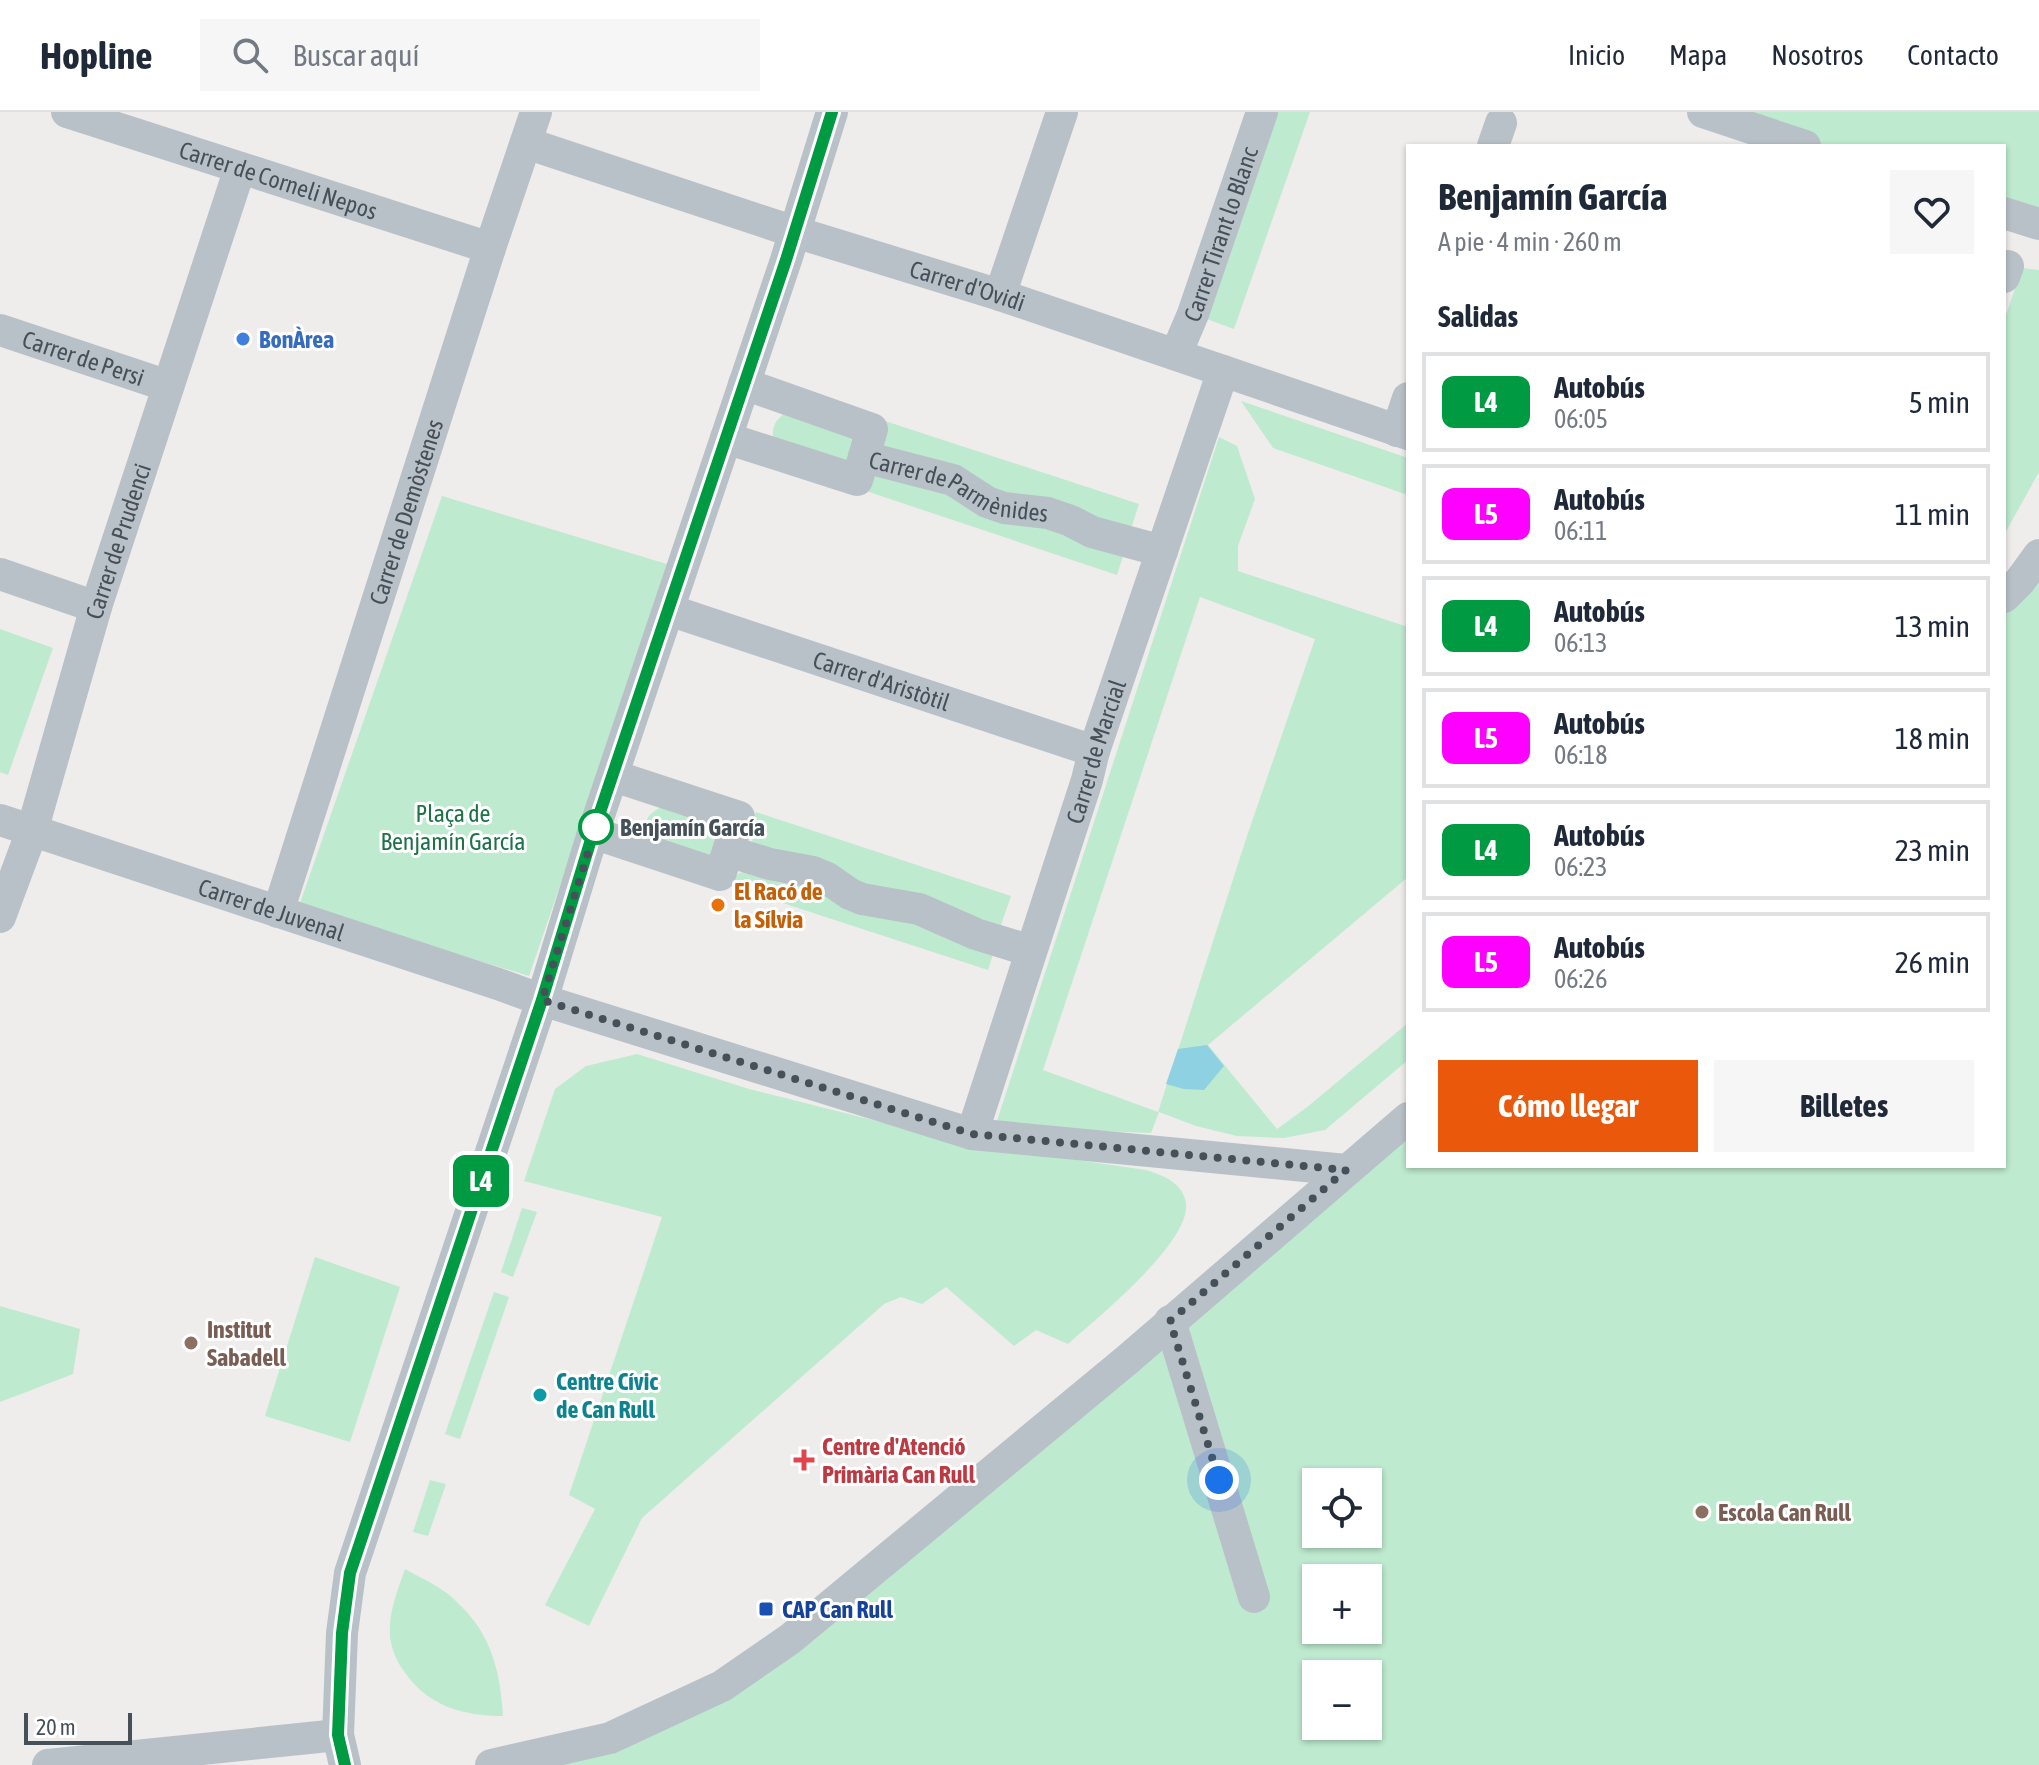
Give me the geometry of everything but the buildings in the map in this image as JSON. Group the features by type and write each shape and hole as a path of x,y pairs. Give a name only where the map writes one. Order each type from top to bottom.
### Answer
{"street":[{"name":"Carrer de Corneli Nepos","path":"67,112 490,248"},
{"name":"Carrer de Demòstenes","path":"278,912 536,112"},
{"path":"48,1765 342,1750 342,1633 350,1573 542,1000 593,833 795,232 832,112"},
{"path":"1000,295 1062,112"},
{"name":"Carrer Tirant lo Blanc","path":"1176,354 1193,314 1262,112"},
{"path":"1703,112 1799,144"},
{"name":"Carrer d'Ovidi","path":"526,143 795,232 1000,295 1402,432"},
{"name":"Carrer de Prudenci","path":"0,917 32,831 96,607 240,168"},
{"path":"2006,214 2039,224"},
{"name":"Carrer de Persi","path":"0,330 168,386"},
{"name":"Carrer de Marcial","path":"972,1134 1094,751 1223,371"},
{"path":"744,384 872,429 864,457"},
{"path":"1402,432 1406,409"},
{"name":"Carrer de Parmènides","path":"726,438 857,480 864,457 953,480 987,502 1004,508 1048,513 1092,532 1162,551"},
{"path":"2006,595 2039,555"},
{"path":"0,574 96,607"},
{"name":"Carrer d'Aristòtil","path":"669,610 1094,751"},
{"path":"593,833 720,875 739,817 614,776"},
{"name":"Carrer de Juvenal","path":"0,820 542,1000 972,1134 1346,1170"},
{"path":"728,851 770,864 813,872 862,899 919,909 976,934 1031,951"},
{"path":"491,1765 610,1738 722,1686 790,1639 1127,1360 1406,1120"},
{"path":"1170,1321 1254,1597"}],"green space":[{"path":"1262,112 1310,112 1234,329 1193,314"},
{"path":"1703,112 2039,112 2039,224 2006,213 2006,144 1799,144"},
{"path":"2022,268 2039,270 2039,472 2006,531 2006,315"},
{"path":"1241,401 1406,457 1406,494 1273,448"},
{"path":"785,413 858,432 845,472 773,437 775,424"},
{"path":"882,420 1139,504 1131,529 1040,504 884,450"},
{"path":"1219,437 1237,446 1255,499 1238,546 1238,571 1406,626 1406,879 1208,1045 1277,1129 1406,1025 1406,1062 1325,1130 1284,1138 1237,1136 1196,1126 1159,1112 1151,1133 995,1127","holes":["1200,597 1315,639 1247,836 1158,1112 1043,1070"]},
{"path":"871,476 905,478 1010,517 1124,553 1117,575 863,490"},
{"name":"Plaça de Benjamín García","path":"442,496 670,565 529,976 299,906"},
{"path":"2039,555 2039,1765 491,1765 722,1686 1406,1120 1406,1168 2006,1168 2006,595"},
{"path":"0,629 53,648 8,775 0,772"},
{"path":"663,806 730,824 716,867 646,836 648,818"},
{"path":"756,812 1011,896 1001,925 895,896 754,845 751,832"},
{"path":"745,871 763,872 994,951 988,970 731,886 736,876"},
{"path":"637,1054 749,1089 968,1144 1146,1170 1177,1185 1186,1204 1183,1220 1158,1259 1068,1344 1036,1330 1014,1346 946,1287 922,1304 901,1297 884,1304 642,1518 589,1626 545,1605 595,1509 569,1495 662,1217 524,1181 555,1089 586,1066"},
{"path":"522,1208 537,1212 513,1277 501,1272"},
{"path":"315,1257 400,1287 350,1442 265,1416"},
{"path":"494,1292 509,1297 460,1439 445,1434"},
{"path":"0,1306 80,1329 73,1374 0,1402"},
{"path":"430,1480 446,1484 428,1536 413,1532"},
{"path":"405,1569 448,1594 483,1634 499,1680 503,1716 474,1714 447,1707 424,1693 401,1667 392,1645 390,1627"}],"water":[{"path":"1207,1045 1224,1066 1204,1090 1166,1084 1178,1049"}],"bus line":[{"name":"L4","path":"345,1765 338,1735 342,1633 350,1573 542,1000 593,833 786,260 832,112"}],"place":[{"name":"BonÀrea","path":"243,339"},
{"name":"Benjamín García","path":"596,827"},
{"name":"El Racó de la Sílvia","path":"718,905"},
{"name":"Institut Sabadell","path":"191,1343"},
{"name":"Centre Cívic de Can Rull","path":"540,1395"},
{"name":"Centre d'Atenció Primària Can Rull","path":"804,1460"},
{"name":"Escola Can Rull","path":"1702,1512"},
{"name":"CAP Can Rull","path":"766,1609"}],"route":[{"path":"596,827 542,1000 972,1134 1346,1170 1170,1321 1219,1480"}]}
